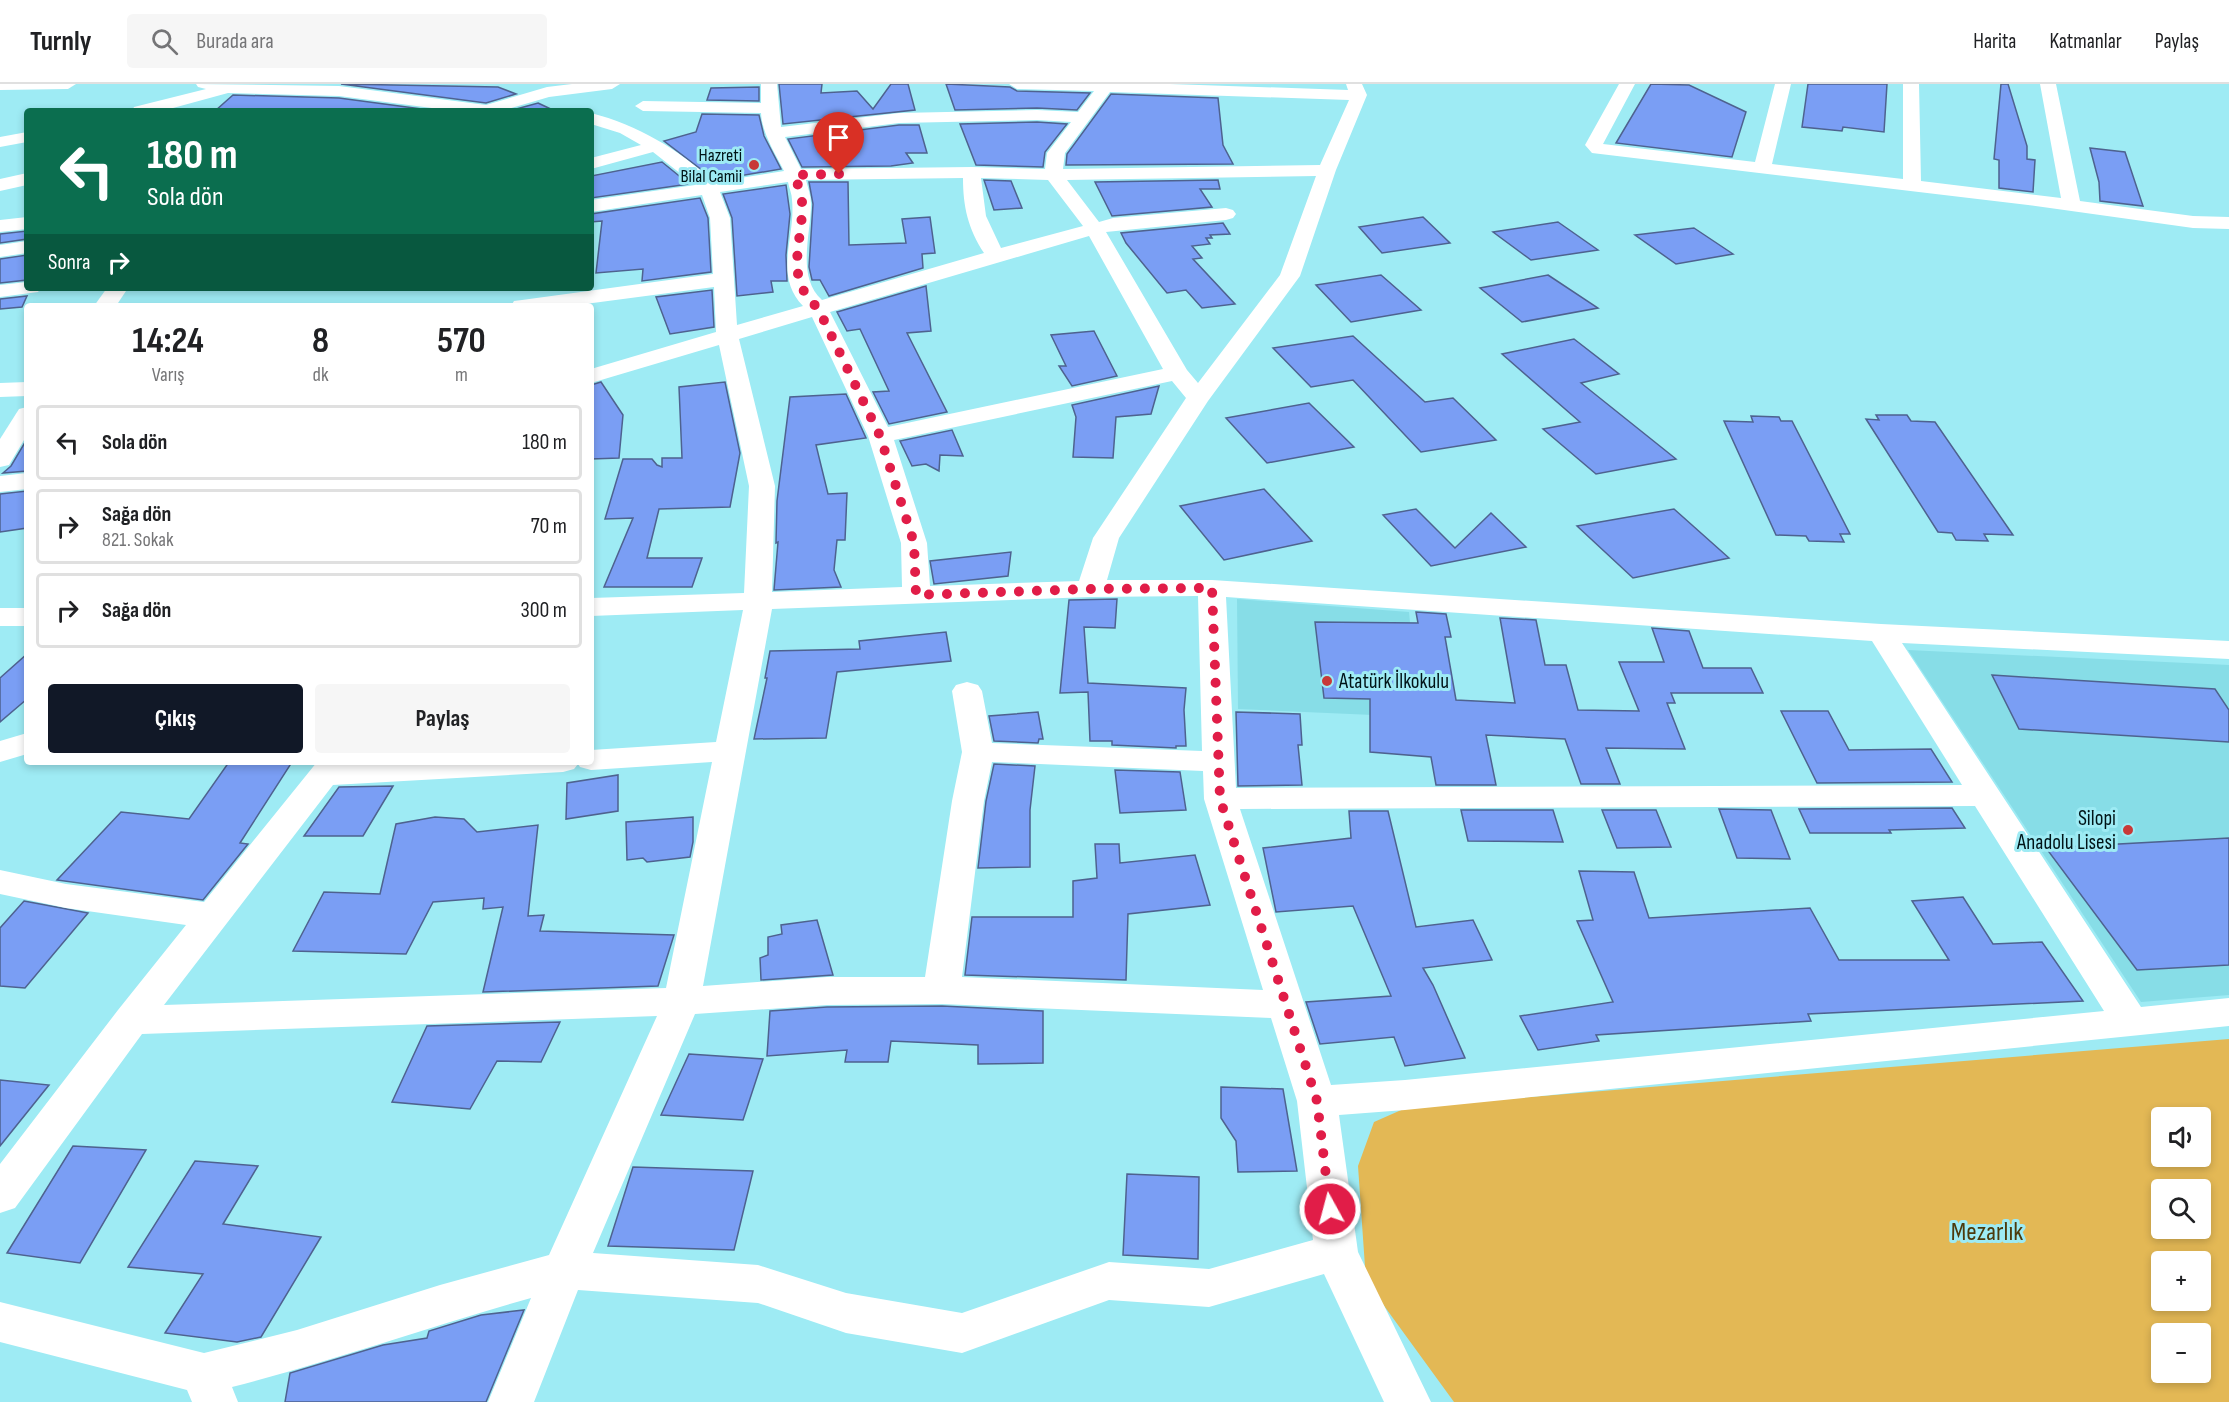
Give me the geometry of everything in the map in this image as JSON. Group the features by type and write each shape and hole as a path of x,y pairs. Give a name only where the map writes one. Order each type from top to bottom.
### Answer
{"street":[{"path":"8,87 68,84"},
{"path":"204,84 226,88 342,88 472,108"},
{"path":"490,108 542,88 612,84"},
{"path":"769,84 770,123 795,175 802,201 796,271 808,299 818,308 880,436 914,543 916,595"},
{"path":"1017,84 1357,89 1290,276 1198,398 1106,538 1089,589"},
{"path":"1627,84 1594,145 1598,149 1912,185 2193,222 2229,223"},
{"path":"1762,168 1783,84"},
{"path":"1911,84 1912,185"},
{"path":"2048,84 2072,206"},
{"path":"1106,86 1056,153 1053,175 1095,229 1177,373 1198,398"},
{"path":"153,108 200,97 226,88"},
{"path":"304,106 342,88"},
{"path":"542,88 565,105"},
{"path":"594,137 626,129 648,99 770,108"},
{"path":"774,133 899,118 1037,115 1084,117"},
{"path":"511,1402 564,1270 682,1001 759,602 757,578 762,486 728,333 720,218 709,187 688,168 626,129 594,119"},
{"path":"0,142 24,137"},
{"path":"594,163 656,146"},
{"path":"594,206 795,175 972,172 1053,175 1327,170"},
{"path":"972,172 972,204 983,238 996,255"},
{"path":"0,185 24,180"},
{"path":"594,375 728,333 996,255 1113,224 1226,214"},
{"path":"0,226 24,223"},
{"path":"0,251 24,248"},
{"path":"544,303 724,279"},
{"path":"0,291 24,289"},
{"path":"880,436 1177,373"},
{"path":"0,390 24,389"},
{"path":"0,459 24,419"},
{"path":"0,484 24,481"},
{"path":"594,607 1089,589 1212,588 1881,633 2229,650"},
{"path":"1212,588 1220,799 1317,1101 1336,1252 1408,1402"},
{"path":"0,617 24,617"},
{"path":"1881,633 2131,1022"},
{"path":"942,990 968,801 978,752 967,691"},
{"path":"0,752 24,744"},
{"path":"594,760 732,751"},
{"path":"978,752 1219,762"},
{"path":"0,1196 131,1020 329,768 446,765"},
{"path":"1220,799 1985,795"},
{"path":"0,882 66,896 214,916"},
{"path":"131,1020 682,1001 827,991 942,990 1287,1005"},
{"path":"1317,1101 1405,1095 2229,1012"},
{"path":"0,1322 210,1388 297,1350 440,1305 564,1270 758,1284 846,1313 962,1333 1110,1281 1209,1288 1336,1252"}],"shaded area":[{"name":"Atatürk İlkokulu","path":"1237,599 1409,612 1419,717 1238,709"},
{"name":"Silopi Anadolu Lisesi","path":"1908,650 2229,665 2229,995 2141,1002"}],"green space":[{"name":"Mezarlık","path":"2229,1039 2229,1402 1454,1402 1366,1281 1358,1166 1374,1122 1408,1107"}],"building":[{"path":"341,84 498,87 516,94 486,103"},
{"path":"779,84 822,84 821,93 857,91 873,109 891,84 908,84 915,110 783,124"},
{"path":"946,84 1010,87 1017,91 1090,93 1077,110 1037,108 955,110"},
{"path":"1651,84 1689,85 1746,112 1732,157 1616,143"},
{"path":"1808,84 1887,84 1884,132 1843,127 1842,131 1802,127"},
{"path":"2001,84 2008,84 2027,146 2027,159 2035,160 2033,192 1999,188 1999,160 1994,159"},
{"path":"759,87 759,101 707,100 711,88"},
{"path":"1111,94 1218,98 1223,145 1233,164 1066,165 1067,154"},
{"path":"233,95 339,98 414,108 218,108"},
{"path":"538,103 549,108 520,108"},
{"path":"702,114 759,115 764,136 781,169 715,180 664,141 696,132"},
{"path":"1037,122 1067,124 1045,152 1043,167 976,165 960,124"},
{"path":"899,125 919,125 927,153 906,153 913,163 891,166 802,167 788,139"},
{"path":"2090,148 2125,152 2143,206 2100,201 2099,182"},
{"path":"662,162 689,184 594,198 594,175"},
{"path":"984,180 1011,181 1022,208 994,210"},
{"path":"1218,180 1220,189 1200,189 1212,207 1112,216 1095,182"},
{"path":"809,182 848,182 849,245 906,243 902,219 930,217 935,253 922,254 923,268 829,296 820,280 812,280 809,267 813,204"},
{"path":"786,185 790,214 786,255 787,281 771,281 773,292 737,296 732,218 723,194"},
{"path":"700,198 708,218 711,272 642,281 643,269 596,273 602,221 594,222 594,214"},
{"path":"1423,217 1450,243 1382,253 1359,227"},
{"path":"1558,222 1598,250 1531,260 1493,232"},
{"path":"1223,223 1230,234 1210,235 1212,238 1206,238 1210,244 1192,246 1202,258 1193,259 1235,304 1202,308 1186,290 1167,293 1126,243 1121,233"},
{"path":"1694,228 1733,254 1676,264 1635,235"},
{"path":"24,231 24,239 0,243 0,234"},
{"path":"24,255 24,280 0,283 0,259"},
{"path":"1381,275 1421,310 1351,322 1316,285"},
{"path":"1548,275 1598,308 1522,322 1480,288"},
{"path":"926,286 931,331 907,333 947,412 889,424 873,392 889,391 860,329 847,331 837,312"},
{"path":"712,290 714,327 670,334 656,297"},
{"path":"27,296 22,307 0,309 0,299"},
{"path":"1094,331 1117,376 1072,386 1059,366 1066,366 1051,335"},
{"path":"1353,336 1425,402 1453,398 1496,440 1421,452 1353,380 1311,387 1273,348"},
{"path":"1574,339 1619,374 1581,383 1676,459 1596,474 1543,429 1580,422 1502,354"},
{"path":"601,382 623,415 619,458 594,459 594,384"},
{"path":"725,382 740,453 730,507 659,509 647,558 702,558 692,587 604,587 633,518 605,519 623,459 652,459 662,467 662,458 682,458 679,387"},
{"path":"1159,386 1151,414 1116,417 1113,458 1073,457 1076,417 1072,405"},
{"path":"846,394 866,438 816,445 828,494 847,493 845,540 837,540 834,570 841,587 774,590 778,542 776,543 777,501 790,397"},
{"path":"1309,403 1354,447 1267,463 1226,418"},
{"path":"1876,415 1907,415 1911,421 1935,422 2013,535 1984,534 1988,541 1956,540 1952,533 1938,532 1866,419 1879,420"},
{"path":"1751,416 1779,417 1781,421 1792,421 1850,534 1840,534 1844,542 1809,541 1806,536 1776,535 1724,421 1753,422"},
{"path":"952,430 963,456 940,455 939,471 926,464 912,466 900,441"},
{"path":"24,444 24,471 3,473 11,466"},
{"path":"1264,489 1312,541 1224,560 1180,506"},
{"path":"24,491 24,528 0,532 0,494"},
{"path":"1416,509 1455,548 1491,513 1526,547 1431,566 1383,515"},
{"path":"1674,509 1729,558 1633,578 1577,526"},
{"path":"1011,552 1008,576 934,584 930,561"},
{"path":"1117,599 1115,628 1084,627 1088,683 1186,688 1184,710 1186,746 1176,746 1176,748 1112,745 1112,741 1090,741 1088,692 1060,693 1069,600"},
{"path":"1416,612 1446,614 1451,637 1445,637 1456,700 1515,703 1500,618 1536,620 1545,665 1566,665 1578,710 1639,711 1619,662 1664,662 1652,628 1689,631 1703,668 1751,668 1763,693 1671,693 1675,703 1667,703 1685,749 1606,748 1620,784 1581,784 1565,739 1486,735 1496,785 1436,785 1431,757 1370,752 1370,699 1324,698 1315,622 1418,623"},
{"path":"946,632 951,661 837,672 826,738 754,739 767,678 765,678 770,651 860,649 859,641"},
{"path":"24,657 24,702 0,722 0,678"},
{"path":"1992,675 2215,689 2229,710 2229,742 2019,729"},
{"path":"1781,711 1828,711 1849,750 1931,749 1952,782 1817,783"},
{"path":"1038,712 1043,739 1039,739 1038,743 994,741 989,716"},
{"path":"1236,712 1300,714 1302,745 1298,745 1302,785 1238,786"},
{"path":"994,764 1035,766 1030,810 1030,867 978,868 986,801"},
{"path":"227,765 290,765 240,843 248,844 203,900 57,880 121,812 189,819"},
{"path":"1115,770 1180,772 1186,810 1120,813"},
{"path":"618,775 618,811 566,819 567,783"},
{"path":"393,786 363,836 304,836 339,787"},
{"path":"1952,808 1965,828 1889,830 1891,833 1810,833 1799,809"},
{"path":"1719,809 1771,810 1790,859 1737,858"},
{"path":"1461,810 1553,810 1563,842 1468,841"},
{"path":"1602,810 1656,810 1671,847 1617,848"},
{"path":"1349,811 1388,811 1416,927 1473,920 1492,960 1423,968 1433,985 1465,1058 1405,1066 1394,1037 1320,1044 1306,1002 1391,996 1353,906 1276,912 1263,848 1351,838"},
{"path":"435,817 464,819 477,832 538,825 528,916 544,915 540,931 674,935 658,986 483,992 503,907 483,909 484,898 433,902 406,954 293,951 324,892 380,894 396,824"},
{"path":"693,817 693,842 690,857 647,862 643,858 627,860 626,822"},
{"path":"2229,838 2229,965 2137,970 2046,848"},
{"path":"1095,844 1119,844 1120,863 1195,855 1210,905 1128,914 1126,980 965,975 972,917 1073,917 1073,881 1097,878"},
{"path":"1579,871 1634,872 1649,918 1810,908 1839,960 1949,960 1912,901 1963,897 1993,944 2042,942 2083,1001 1808,1014 1811,1021 1596,1035 1599,1041 1538,1050 1520,1016 1613,1002 1577,921 1593,920"},
{"path":"24,901 88,913 25,988 0,986 0,928"},
{"path":"817,920 833,975 761,980 760,958 768,955 768,937 782,934 781,925"},
{"path":"942,1006 1043,1011 1043,1063 978,1064 978,1045 891,1041 888,1062 845,1062 847,1050 767,1056 770,1011 827,1007"},
{"path":"560,1022 541,1062 497,1061 470,1109 392,1102 427,1026"},
{"path":"689,1054 763,1059 743,1120 661,1115"},
{"path":"0,1080 49,1085 0,1146"},
{"path":"1221,1087 1283,1089 1297,1171 1238,1172 1236,1141 1221,1118"},
{"path":"73,1146 146,1150 80,1263 7,1253"},
{"path":"195,1161 258,1166 223,1224 321,1237 261,1337 237,1342 165,1333 203,1274 128,1267"},
{"path":"633,1167 753,1171 734,1250 608,1246"},
{"path":"1127,1174 1199,1177 1198,1259 1123,1255"},
{"path":"524,1310 486,1402 285,1402 290,1373 383,1345 427,1338 429,1331 481,1315"}],"place":[{"name":"Hazreti Bilal Camii","path":"754,165"},
{"name":"Atatürk İlkokulu","path":"1327,681"},
{"name":"Silopi Anadolu Lisesi","path":"2128,830"}],"route":[{"path":"839,174 795,175 802,201 796,271 808,299 818,308 880,436 914,543 916,595 1089,589 1212,588 1220,799 1317,1101 1330,1209"}]}
